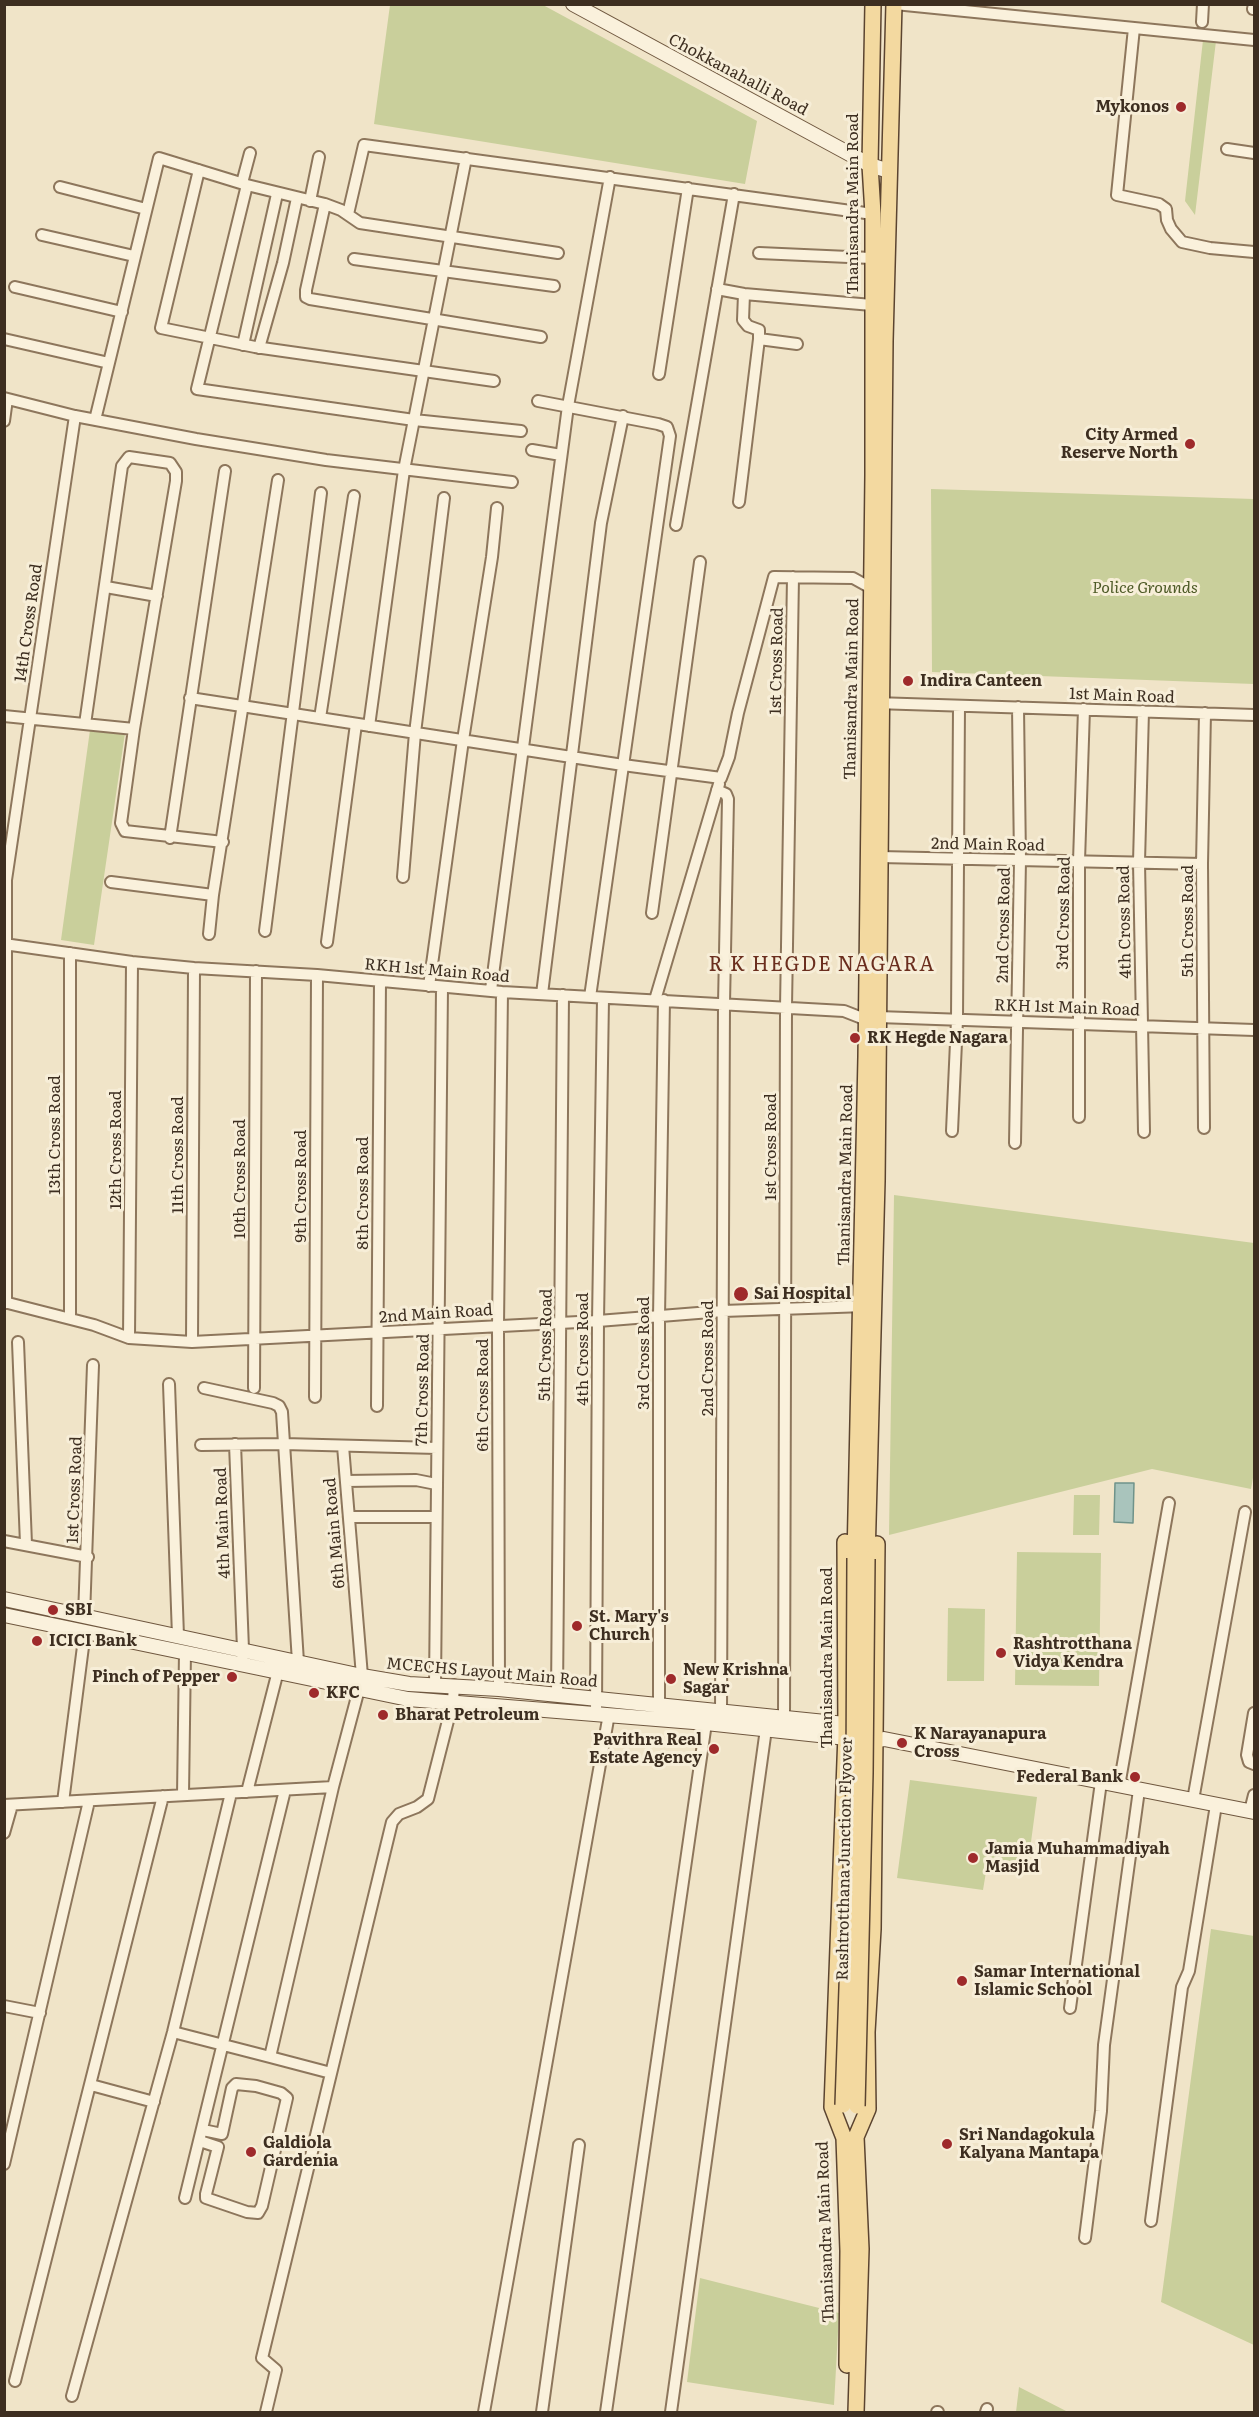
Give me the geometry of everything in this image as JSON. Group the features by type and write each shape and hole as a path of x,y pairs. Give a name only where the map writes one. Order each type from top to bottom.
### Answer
{"main road":[{"name":"Chokkanahalli Road","path":"573,4 870,165 889,171"},
{"name":"Thanisandra Main Road","path":"872,1020 880,857 871,588 873,213 870,165 873,4"},
{"name":"Thanisandra Main Road","path":"862,1518 868,1307 875,703 894,4"},
{"name":"Thanisandra Main Road","path":"856,2412 861,2249 850,2138 832,2107 845,1760 842,1732 845,1526 862,1518"},
{"name":"Thanisandra Main Road","path":"846,2412 850,2138 867,2109 867,2032 873,1929 878,1736 877,1527 862,1518"},
{"name":"Rashtrotthana Junction Flyover","path":"850,2138 854,1784 862,1518"},
{"name":"MCECHS Layout Main Road","path":"4,1599 178,1636 242,1656 278,1671 360,1683 454,1685 557,1695 600,1709 659,1706 784,1718 842,1732"},
{"name":"MCECHS Layout Main Road","path":"4,1615 185,1652 298,1662 408,1699 600,1709 766,1729 878,1736 1252,1812"},
{"path":"834,2031 867,2032"}],"street":[{"path":"894,4 1254,40"},
{"path":"1202,22 1203,4"},
{"path":"1134,28 1117,195 1159,204 1166,209 1171,229 1182,242 1210,248 1254,252"},
{"path":"348,214 364,145 873,213"},
{"path":"1227,149 1254,153"},
{"path":"250,153 245,184 197,389 414,420 520,431"},
{"path":"310,201 319,157"},
{"path":"94,420 159,158 277,194 325,204 348,214 360,223 558,253"},
{"path":"369,726 404,470 466,158"},
{"path":"199,170 161,328 260,348 494,381"},
{"name":"6th Cross Road","path":"499,1689 497,991 522,749 561,454 610,177"},
{"path":"60,187 146,209"},
{"path":"659,374 688,188"},
{"path":"243,345 277,194"},
{"path":"676,525 734,194"},
{"path":"260,348 283,263 297,198"},
{"path":"325,204 306,297 365,309 434,318 541,337"},
{"path":"42,235 134,256"},
{"path":"759,253 871,258"},
{"path":"354,259 554,286"},
{"path":"15,287 122,312"},
{"path":"717,289 744,294 872,305"},
{"path":"739,502 759,339 759,330 748,326 743,320 744,294"},
{"path":"4,339 109,363"},
{"path":"759,339 797,344"},
{"path":"4,421 6,398 94,420 326,460 512,482"},
{"path":"538,401 623,416 667,427 670,436 590,997"},
{"name":"14th Cross Road","path":"5,1303 6,880 75,416"},
{"path":"542,994 601,523 623,416"},
{"path":"532,450 561,454"},
{"path":"84,724 106,587 122,466 129,457 170,463 176,472 176,481 134,729 121,823 125,831 170,838 223,842"},
{"path":"170,838 225,471"},
{"path":"209,934 213,895 278,480"},
{"path":"265,932 321,493"},
{"path":"320,718 354,496"},
{"path":"403,877 415,733 444,498"},
{"path":"429,986 463,740 492,557 497,508"},
{"path":"652,913 700,562"},
{"name":"3rd Cross Road","path":"659,1706 660,1000 717,789 729,757 738,713 774,577 793,577"},
{"path":"793,577 853,578 871,588"},
{"name":"1st Cross Road","path":"784,1718 786,1007 793,577"},
{"path":"106,587 157,596"},
{"path":"190,698 721,778"},
{"name":"1st Main Road","path":"875,703 1254,715"},
{"path":"952,1131 957,1020 958,706"},
{"name":"2nd Cross Road","path":"1015,1143 1020,860 1018,707"},
{"name":"3rd Cross Road","path":"1079,1117 1079,861 1084,710"},
{"name":"4th Cross Road","path":"1143,711 1139,862 1144,1132"},
{"name":"5th Cross Road","path":"1204,1128 1202,864 1205,713"},
{"path":"4,716 134,729"},
{"path":"327,942 356,724"},
{"name":"2nd Cross Road","path":"717,789 726,794 728,799 724,1004 721,1712"},
{"name":"2nd Main Road","path":"880,857 1202,864"},
{"path":"111,882 213,895"},
{"name":"RKH 1st Main Road","path":"5,944 132,962 194,968 256,970 442,988 603,999 660,1000 844,1011 872,1020 957,1020 1254,1030"},
{"name":"13th Cross Road","path":"70,953 70,1318"},
{"name":"12th Cross Road","path":"129,1338 132,962"},
{"name":"11th Cross Road","path":"192,1342 194,968"},
{"name":"10th Cross Road","path":"254,1388 256,970"},
{"name":"9th Cross Road","path":"315,1397 317,975"},
{"name":"8th Cross Road","path":"377,1406 380,981"},
{"name":"7th Cross Road","path":"435,1685 442,988"},
{"name":"5th Cross Road","path":"557,1695 563,995"},
{"name":"4th Cross Road","path":"484,2412 600,1709 598,1321 603,999"},
{"name":"2nd Main Road","path":"5,1303 70,1318 129,1338 192,1342 598,1321 723,1311 868,1307"},
{"path":"106,1329 129,1322"},
{"path":"18,1342 26,1544"},
{"name":"1st Cross Road","path":"84,1616 88,1557 93,1365"},
{"path":"169,1384 178,1636"},
{"path":"204,1388 273,1403 282,1412 298,1662"},
{"path":"201,1445 235,1444"},
{"name":"4th Main Road","path":"242,1656 235,1444 284,1444"},
{"path":"284,1444 437,1448"},
{"name":"6th Main Road","path":"270,2057 333,1787 360,1683 350,1517 343,1446"},
{"path":"346,1481 416,1480 436,1484"},
{"path":"1119,1786 1169,1503"},
{"path":"1193,1800 1245,1512"},
{"path":"350,1517 436,1517"},
{"path":"4,1541 88,1557"},
{"path":"63,1802 85,1631"},
{"path":"183,1795 185,1652"},
{"path":"247,1792 278,1671"},
{"path":"266,2412 276,2370 262,2358 392,1822 399,1814 417,1807 428,1799 453,1701 454,1685"},
{"path":"1254,1713 1246,1755 1249,1762 1254,1764"},
{"path":"606,2412 706,1723"},
{"path":"671,2412 766,1729"},
{"path":"1070,2008 1101,1782"},
{"path":"4,1833 8,1805 333,1787"},
{"path":"185,2198 285,1790"},
{"path":"1085,2238 1101,2112 1104,2045 1139,1790"},
{"path":"72,2396 173,2032 231,1793"},
{"path":"1252,1812 1254,1795"},
{"path":"15,2381 92,2085 163,1796"},
{"path":"4,2164 89,1801"},
{"path":"1151,2221 1182,1987 1189,1971 1216,1805"},
{"path":"4,2006 40,2013"},
{"path":"173,2032 331,2073"},
{"path":"236,2084 256,2086 281,2093 287,2098 262,2206 258,2213 247,2212 206,2198 218,2147 201,2135 222,2134 232,2088 236,2084"},
{"path":"92,2085 154,2102"},
{"path":"542,2412 579,2145"}],"green space":[{"path":"390,5 543,5 757,121 745,184 374,124"},
{"path":"1203,40 1216,41 1195,215 1185,201"},
{"name":"Police Grounds","path":"931,489 1254,499 1254,684 932,672"},
{"path":"90,730 125,733 94,945 61,940"},
{"path":"894,1195 1254,1243 1254,1472 1251,1489 1152,1469 889,1535"},
{"path":"1074,1495 1100,1495 1099,1535 1073,1535"},
{"path":"1017,1552 1101,1553 1099,1686 1015,1685"},
{"path":"948,1608 985,1609 984,1681 947,1681"},
{"path":"910,1780 1037,1797 1027,1872 987,1866 983,1890 897,1878"},
{"path":"1211,1929 1254,1936 1254,2345 1161,2302"},
{"path":"700,2278 839,2313 834,2405 687,2382"},
{"path":"1019,2387 1068,2412 1016,2412"}],"water":[{"path":"1115,1483 1134,1483 1133,1523 1114,1522"}],"place":[{"name":"Mykonos","path":"1181,107"},
{"name":"City Armed Reserve North","path":"1190,444"},
{"name":"Indira Canteen","path":"908,681"},
{"name":"RK Hegde Nagara","path":"855,1038"},
{"name":"Sai Hospital","path":"741,1294"},
{"name":"SBI","path":"53,1610"},
{"name":"St. Mary's Church","path":"577,1626"},
{"name":"ICICI Bank","path":"37,1641"},
{"name":"Rashtrotthana Vidya Kendra","path":"1001,1653"},
{"name":"Pinch of Pepper","path":"232,1677"},
{"name":"New Krishna Sagar","path":"671,1679"},
{"name":"KFC","path":"314,1693"},
{"name":"Bharat Petroleum","path":"383,1715"},
{"name":"K Narayanapura Cross","path":"902,1743"},
{"name":"Pavithra Real Estate Agency","path":"714,1749"},
{"name":"Federal Bank","path":"1135,1777"},
{"name":"Jamia Muhammadiyah Masjid","path":"973,1858"},
{"name":"Samar International Islamic School","path":"962,1981"},
{"name":"Sri Nandagokula Kalyana Mantapa","path":"947,2144"},
{"name":"Galdiola Gardenia","path":"251,2152"}],"district":[{"name":"R K HEGDE NAGARA","path":"822,965"}]}
